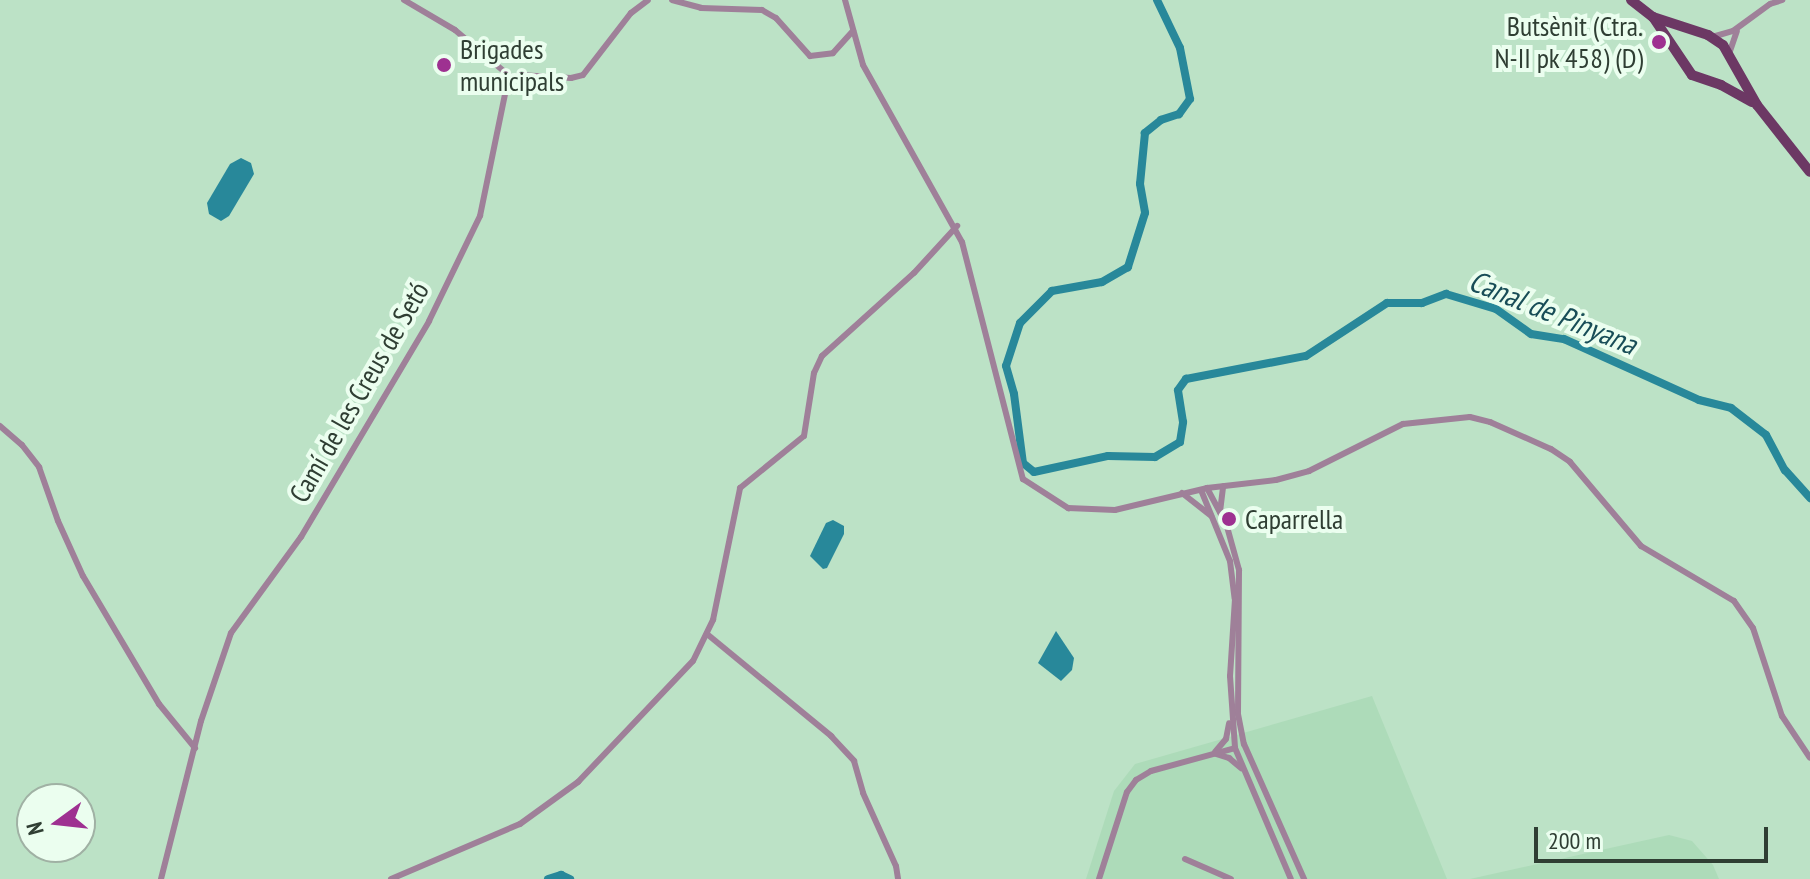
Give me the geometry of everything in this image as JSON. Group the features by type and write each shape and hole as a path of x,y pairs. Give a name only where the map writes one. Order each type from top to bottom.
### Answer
{"main road":[{"path":"1631,0 1653,17 1712,37 1757,105 1810,172"},
{"path":"1653,17 1692,75 1715,82 1757,105"},
{"path":"1679,56 1683,41 1697,33"},
{"path":"1715,82 1727,76 1730,60"}],"street":[{"path":"404,0 455,30 512,78 519,75 571,78 583,75 631,13 648,0"},
{"path":"672,0 701,8 755,9 769,13 810,56 833,53 853,30"},
{"path":"845,0 863,65 957,226 971,266 1023,479 1068,508 1115,510 1182,493 1276,480 1309,471 1403,424 1470,417 1508,428 1570,462 1641,546 1734,601 1753,628 1782,716 1810,758"},
{"path":"1712,37 1739,28 1770,4 1782,0"},
{"path":"1730,60 1739,28"},
{"name":"Camí de les Creus de Setó","path":"161,879 195,748 231,633 301,537 429,321 480,216 499,110 512,78"},
{"path":"391,879 520,824 578,782 693,661 707,634 723,580 740,488 804,436 814,373 822,356 914,273 957,226"},
{"path":"0,426 39,467 83,576 159,704 195,748"},
{"path":"1220,512 1223,486"},
{"path":"1204,489 1220,512 1239,570 1237,674 1240,726 1254,766 1304,879"},
{"path":"1204,489 1230,561 1235,599 1231,717 1235,748 1291,879"},
{"path":"1182,493 1213,518"},
{"path":"707,634 831,736 854,761 863,793 896,866 898,879"},
{"path":"1213,754 1226,739 1231,717"},
{"path":"1235,748 1240,726"},
{"path":"1099,879 1127,792 1136,780 1151,771 1235,748"},
{"path":"1235,748 1254,766"},
{"path":"1213,754 1229,758 1242,770"},
{"path":"1185,859 1231,879"}],"shaded area":[{"path":"1372,696 1447,879 1086,879 1114,791 1135,764"},
{"path":"1669,835 1692,841 1713,865 1719,879 1470,879"}],"water":[{"path":"241,158 251,163 254,174 229,216 221,221 209,214 207,203 230,164"},
{"path":"833,520 844,526 844,534 827,568 823,569 810,556 826,523"},
{"path":"1056,631 1074,658 1072,670 1061,681 1038,663"}],"waterway":[{"name":"Canal de Pinyana","path":"1157,0 1180,48 1190,99 1179,114 1161,120 1145,133 1140,184 1145,213 1128,267 1102,282 1052,291 1020,323 1006,366 1014,394 1023,463 1034,472 1108,456 1155,457 1180,442 1183,422 1178,390 1186,379 1306,356 1387,303 1422,303 1446,294 1496,309 1531,334 1564,339 1699,400 1731,408 1766,435 1785,470 1810,498"},
{"name":"Canal de Pinyana","path":"548,879 561,875 570,879"}],"place":[{"name":"Butsènit (Ctra. N-II pk 458) (D)","path":"1659,42"},
{"name":"Brigades municipals","path":"444,65"},
{"name":"Caparrella","path":"1229,519"}]}
